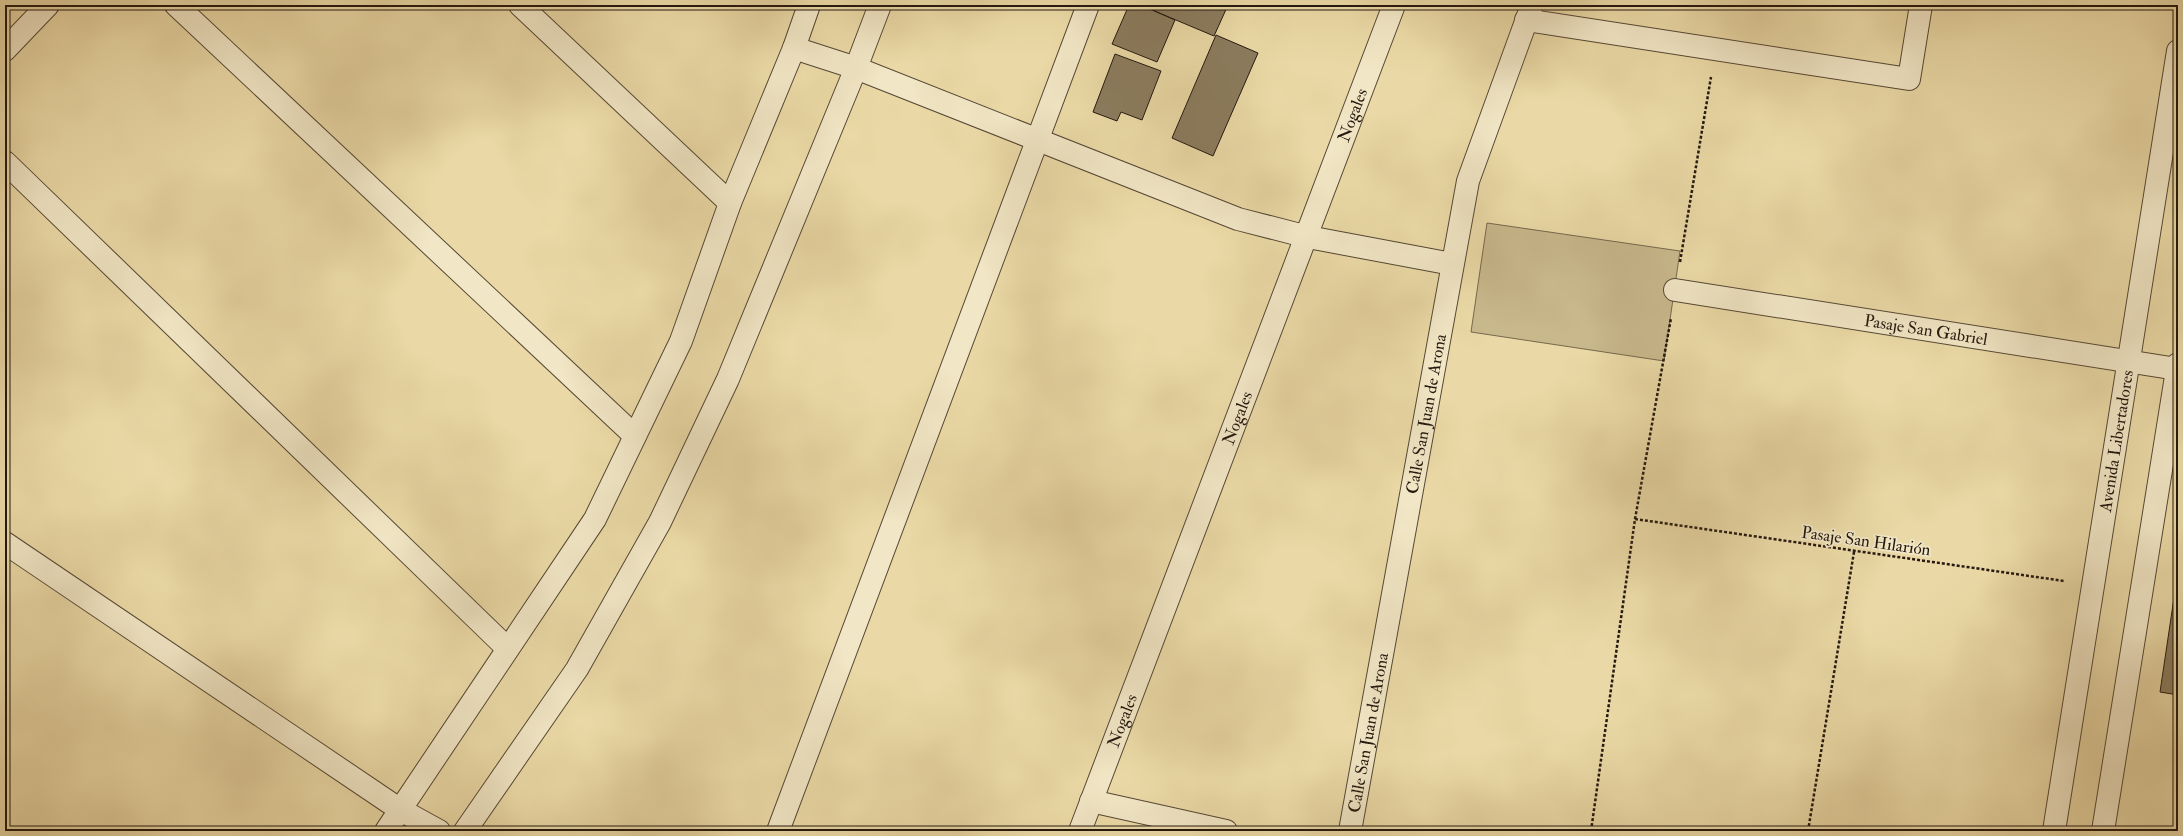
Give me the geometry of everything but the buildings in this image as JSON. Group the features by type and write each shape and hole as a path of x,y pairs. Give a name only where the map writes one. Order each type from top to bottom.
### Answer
{"street":[{"path":"5,50 48,5"},
{"path":"176,5 635,436"},
{"path":"520,5 730,203"},
{"path":"386,831 399,809 595,519 681,341 730,203 794,48 809,5"},
{"path":"465,831 576,668 660,522 728,379 856,68 880,5"},
{"path":"778,831 1036,139 1088,5"},
{"name":"Nogales","path":"1080,831 1308,237 1394,5"},
{"path":"1529,13 1716,49 1909,79 1921,5"},
{"name":"Calle San Juan de Arona","path":"1350,831 1468,181 1529,13"},
{"path":"794,48 856,68 1238,219 1308,237 1452,264"},
{"name":"Avenida Libertadores","path":"2054,831 2129,361 2174,105 2178,51"},
{"path":"5,162 507,648"},
{"name":"Pasaje San Gabriel","path":"1675,290 2129,361 2178,366"},
{"path":"2103,831 2178,366"},
{"path":"5,542 399,809 439,831"},
{"path":"1091,801 1226,831"}],"path":[{"path":"1591,831 1635,519 1716,49"},
{"name":"Pasaje San Hilarión","path":"1635,519 1854,552 2093,585"},
{"path":"1808,831 1854,552"}],"shaded area":[{"path":"1487,223 1680,251 1664,361 1471,332"}]}
